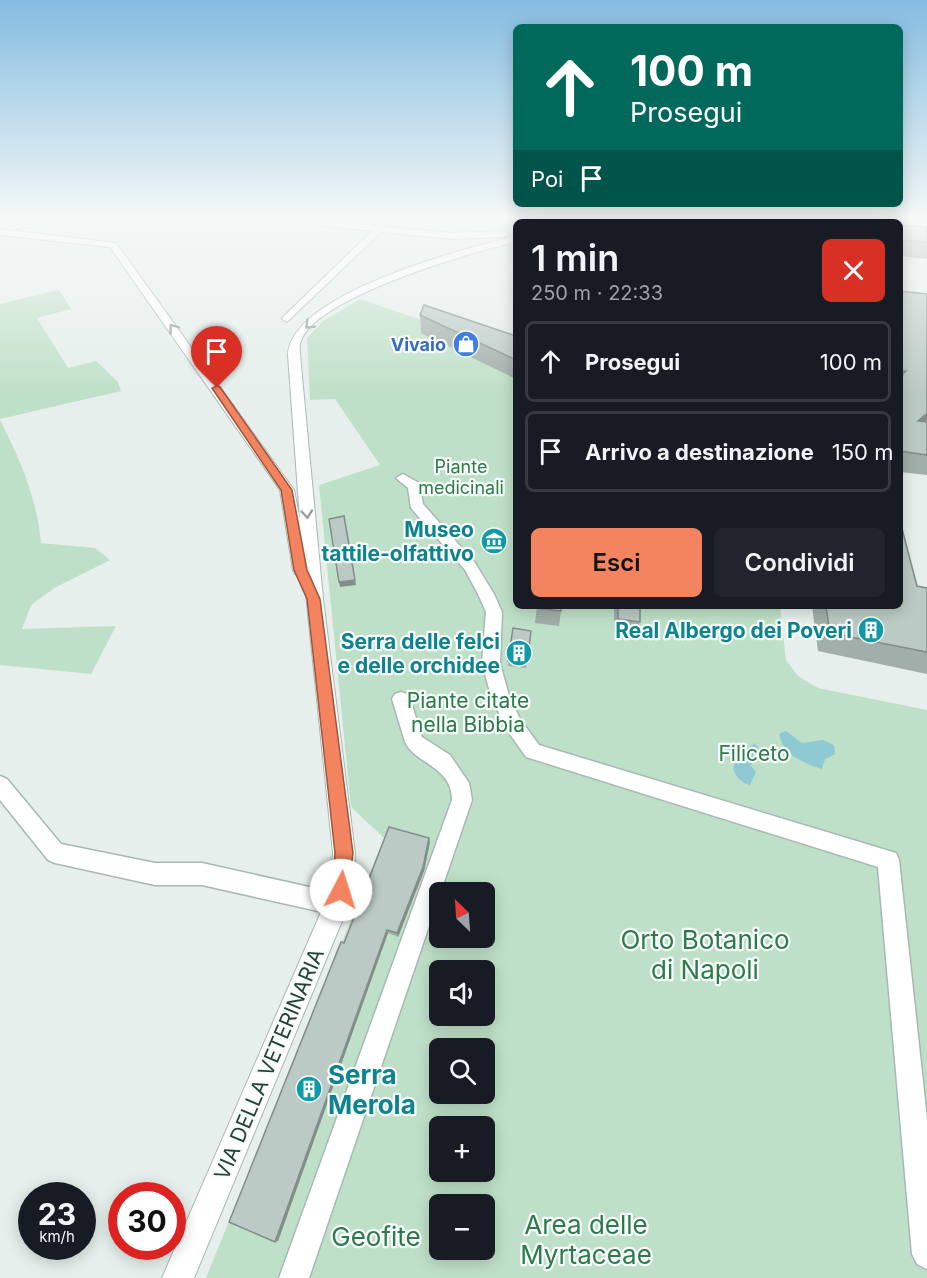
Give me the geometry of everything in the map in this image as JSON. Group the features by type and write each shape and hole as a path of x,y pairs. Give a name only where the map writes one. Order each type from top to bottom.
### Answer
{"street":[{"path":"135,276 287,490 301,570 314,599"},
{"path":"286,319 331,276"},
{"name":"VIA DELLA VETERINARIA","path":"178,1278 336,904 342,882 344,853 314,599 294,355 296,338 315,318 396,276"},
{"path":"403,478 414,486 416,505 470,567 486,594 494,612 490,663 500,696 513,723 532,752 888,860 927,1254"},
{"path":"294,1278 462,800 462,789 443,761 414,742 401,699"},
{"path":"0,785 35,825 55,853 155,874 202,874 336,904"}],"green space":[{"path":"59,290 71,309 37,318 68,368 96,361 118,382 121,391 0,419 0,304"},
{"name":"Orto Botanico di Napoli","path":"360,299 513,351 513,609 780,609 786,660 798,676 818,688 927,710 927,1278 206,1278 384,838 351,807 319,485 380,465 335,399 310,400 307,338 323,321"},
{"path":"0,420 32,495 41,543 95,548 110,560 56,587 31,605 22,629 116,626 91,674 0,665"}],"water":[{"path":"786,731 802,743 823,740 834,745 835,754 825,759 822,769 801,761 789,753 781,741 779,734"},
{"path":"755,743 759,749 751,766 756,772 750,785 741,781 735,773 733,764 740,753"}],"building":[{"path":"903,291 927,294 927,413 918,421 927,422 927,455 903,451 903,374 906,371 903,371"},
{"path":"424,305 513,335 513,359 420,315"},
{"path":"344,516 355,580 339,582 329,519"},
{"path":"903,532 917,586 927,588 927,652 830,633 826,609 903,609"},
{"path":"618,609 640,609 640,622 618,619"},
{"name":"Serra delle felci e delle orchidee","path":"513,628 531,631 527,663 508,661"},
{"name":"Serra Merola","path":"389,827 429,838 423,867 397,933 387,930 275,1242 229,1222 341,942 344,943"}],"place":[{"name":"Vivaio","path":"466,344"},
{"name":"Museo tattile-olfattivo","path":"494,541"},
{"name":"Real Albergo dei Poveri","path":"871,630"},
{"name":"Serra delle felci e delle orchidee","path":"519,653"},
{"name":"Serra Merola","path":"309,1089"}],"route":[{"path":"217,388 287,490 301,570 314,599 344,853 341,890"}],"park label":[{"name":"Piante medicinali","path":"461,476"},
{"name":"Piante citate nella Bibbia","path":"468,712"},
{"name":"Filiceto","path":"754,753"},
{"name":"Geofite","path":"376,1236"},
{"name":"Area delle Myrtaceae","path":"586,1239"}]}
